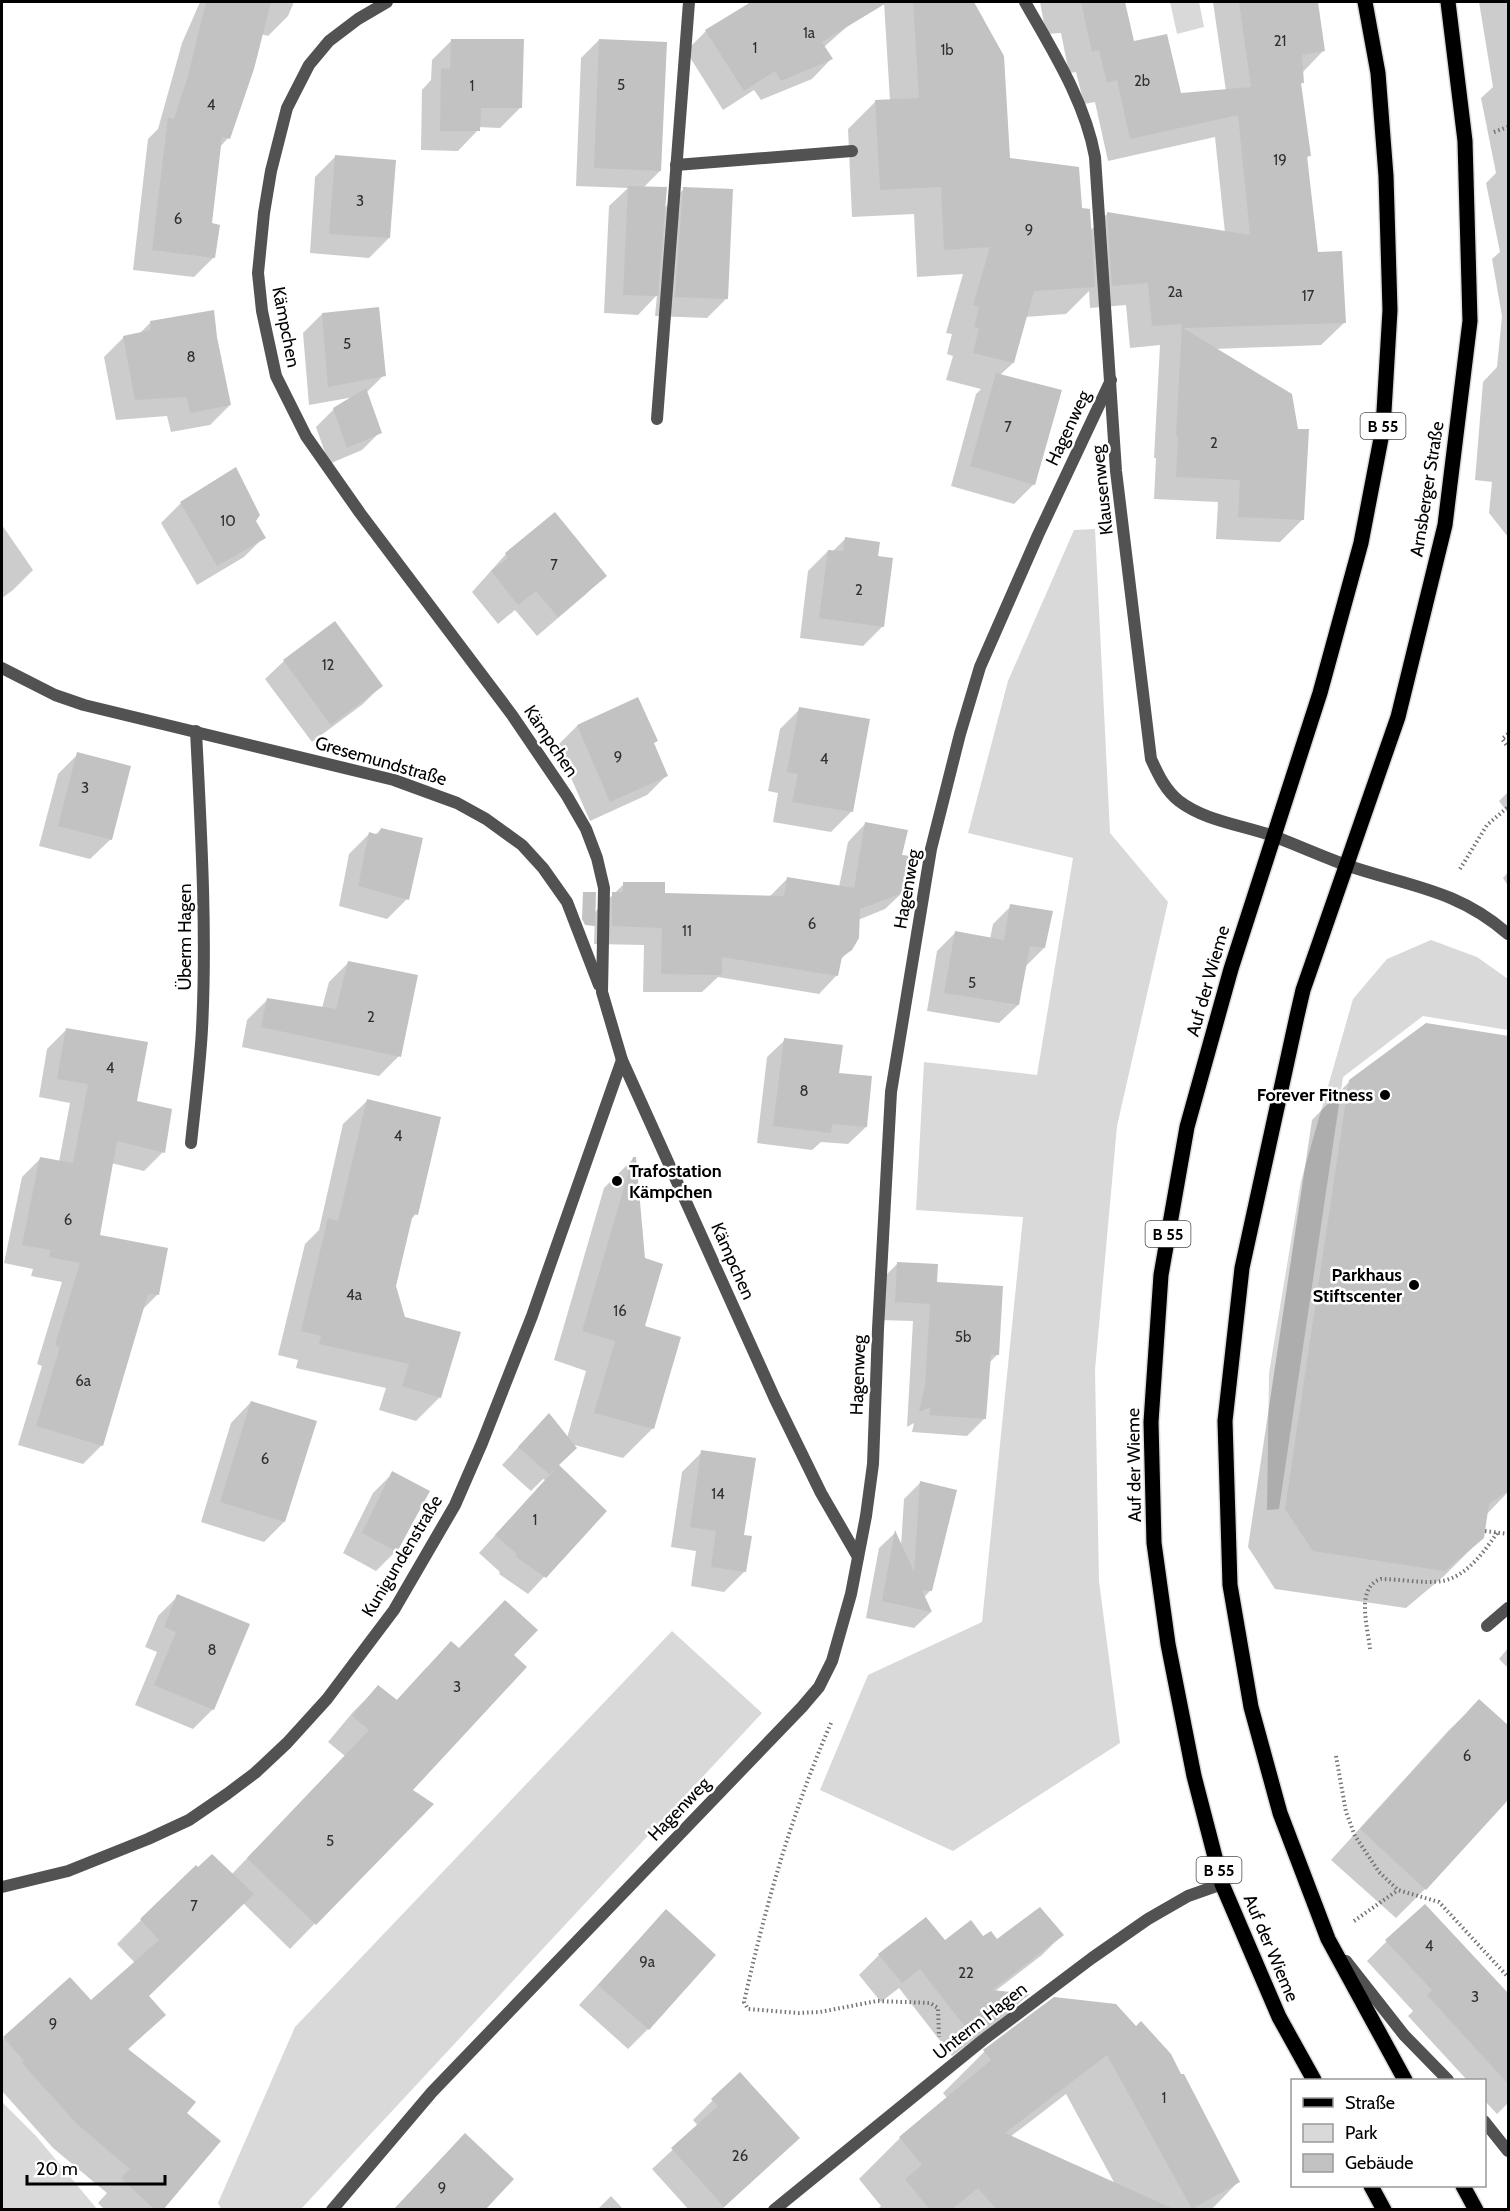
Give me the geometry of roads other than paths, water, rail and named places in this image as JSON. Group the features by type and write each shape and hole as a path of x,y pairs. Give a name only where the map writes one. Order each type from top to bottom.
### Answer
{"main road":[{"name":"B 55","path":"1272,836 1320,693 1361,543 1383,429 1390,310 1386,176 1378,73 1365,2"},
{"name":"Arnsberger Straße","path":"1346,865 1398,717 1445,525 1470,321 1465,141 1448,2"},
{"name":"Auf der Wieme","path":"1272,836 1231,969 1187,1127 1161,1275 1151,1422 1154,1543 1168,1644 1194,1776 1222,1884 1279,2017 1313,2079"},
{"path":"1346,865 1303,990 1242,1268 1225,1420 1230,1585 1251,1707 1280,1813 1328,1939 1404,2079"},
{"path":"1372,2187 1384,2210"},
{"path":"1464,2187 1476,2210"}],"street":[{"name":"Kämpchen","path":"387,2 358,19 329,41 309,65 287,108 266,202 258,273 268,346 276,376 306,436 360,513 518,724 567,796 586,829 597,858 604,888 602,992 622,1060 775,1399 821,1493 858,1557"},
{"path":"657,419 689,2"},
{"name":"Klausenweg","path":"1025,2 1066,76 1092,139 1097,179 1116,471 1151,759 1169,792 1201,814 1272,836 1346,865"},
{"path":"676,165 852,151"},
{"name":"Hagenweg","path":"333,2210 432,2092 802,1707 819,1687 832,1660 851,1594 873,1464 891,1092 932,849 960,734 980,667 1038,535 1111,380"},
{"name":"Gresemundstraße","path":"2,668 56,695 84,705 394,780 457,803 486,819 522,844 543,868 567,902 602,992"},
{"name":"Überm Hagen","path":"191,1143 202,1029 204,976 204,900 196,731"},
{"path":"1346,865 1464,902 1509,934"},
{"name":"Kunigundenstraße","path":"2,1887 68,1871 148,1839 189,1820 227,1794 255,1773 287,1743 327,1699 394,1610 455,1505 482,1443 532,1316 622,1060"},
{"path":"1487,1626 1509,1608"},
{"name":"Unterm Hagen","path":"774,2210 952,2064 1148,1918 1188,1896 1222,1884"},
{"path":"1328,1939 1404,2036 1448,2079"},
{"path":"1486,2122 1509,2151"}],"place":[{"name":"Forever Fitness","path":"1385,1095"},
{"name":"Trafostation Kämpchen","path":"617,1181"},
{"name":"Parkhaus Stiftscenter","path":"1414,1285"}]}
